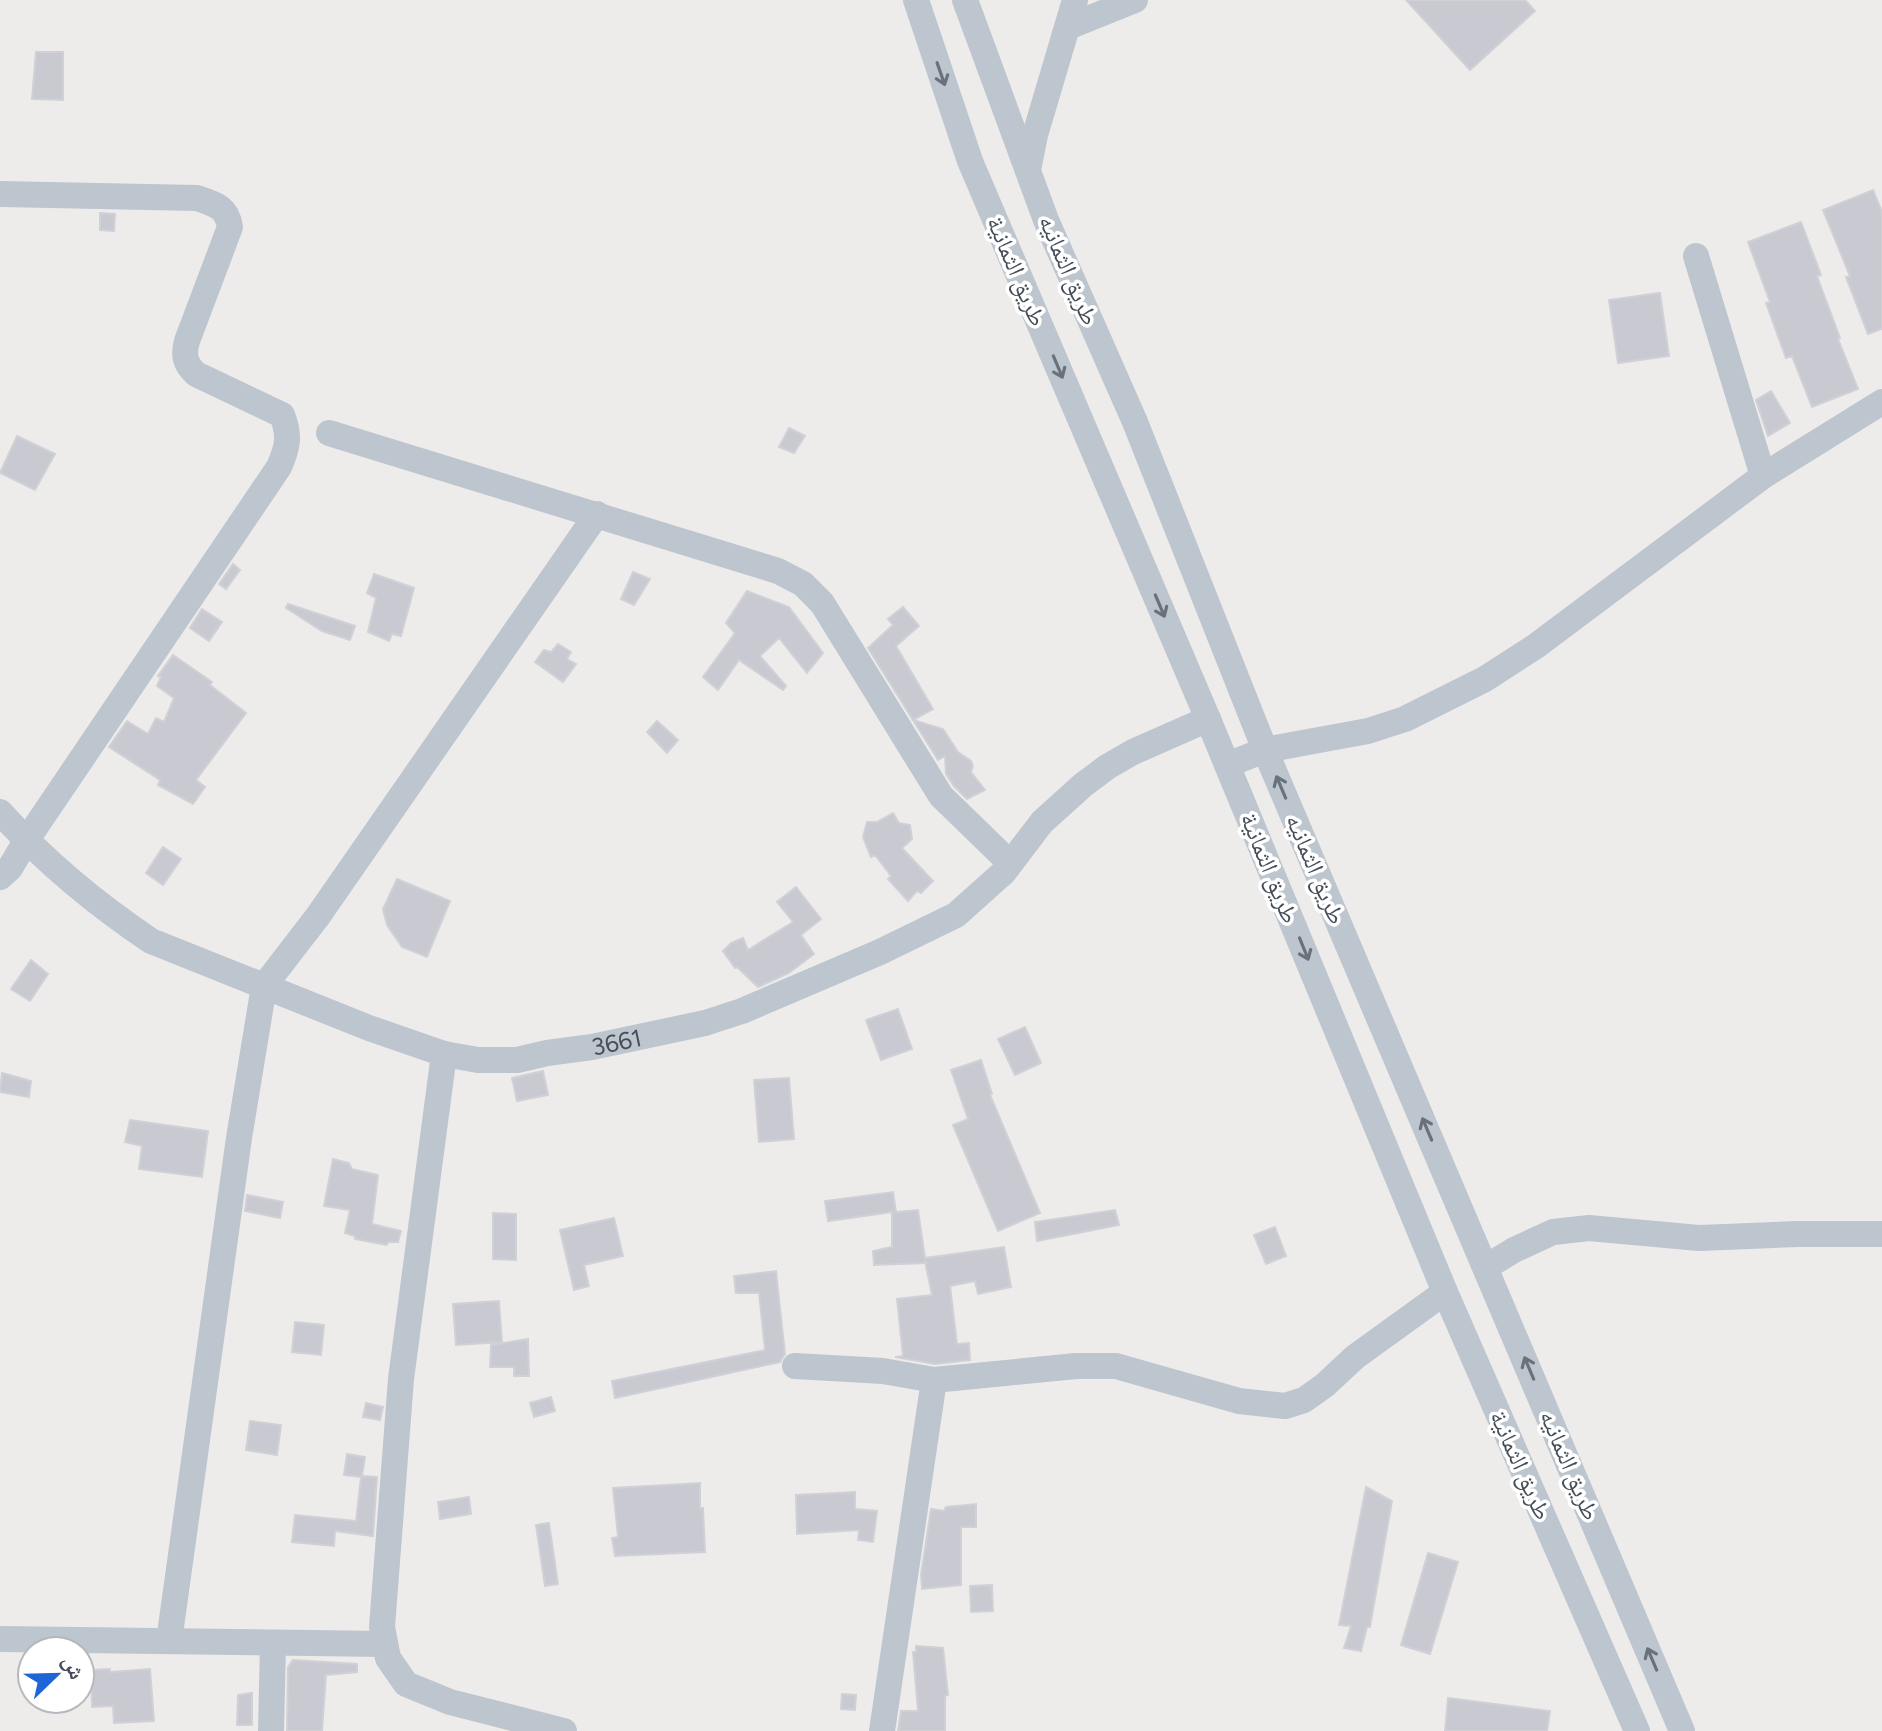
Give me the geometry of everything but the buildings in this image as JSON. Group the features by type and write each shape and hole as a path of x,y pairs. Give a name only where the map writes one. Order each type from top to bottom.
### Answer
{"street":[{"name":"طريق الثمانية","path":"916,0 970,161 1208,719 1445,1292 1637,1731"},
{"name":"طريق الثمانيه","path":"965,0 1046,220 1140,437 1265,750 1682,1731"},
{"path":"1028,170 1035,135 1075,0"},
{"path":"1068,27 1135,0"},
{"path":"0,194 197,198 219,206 228,216 230,227 184,353 188,366 196,374 282,415 287,427 288,447 279,467 10,868 0,877"},
{"path":"1696,256 1763,476"},
{"path":"1227,765 1265,750 1368,731 1405,719 1485,679 1568,623 1763,476 1882,402"},
{"path":"329,433 778,571 803,584 822,603 941,796 1010,863"},
{"path":"169,1641 239,1138 264,986 318,916 597,514"},
{"name":"3661","path":"0,812 26,841 123,922 151,941 369,1028 444,1054 478,1060 517,1060 705,1023 742,1011 880,952 956,915 1004,872 1042,822 1107,767 1208,719"},
{"path":"444,1054 401,1379 382,1627 385,1644 388,1658 406,1684 450,1702 564,1731"},
{"path":"1486,1267 1553,1232 1589,1228 1699,1238 1882,1234"},
{"path":"795,1366 883,1371 934,1380 1076,1366 1116,1366 1239,1401 1285,1406 1315,1393 1355,1357 1445,1292"},
{"path":"882,1731 934,1380"},
{"path":"0,1639 385,1644"},
{"path":"271,1731 273,1643"}]}
